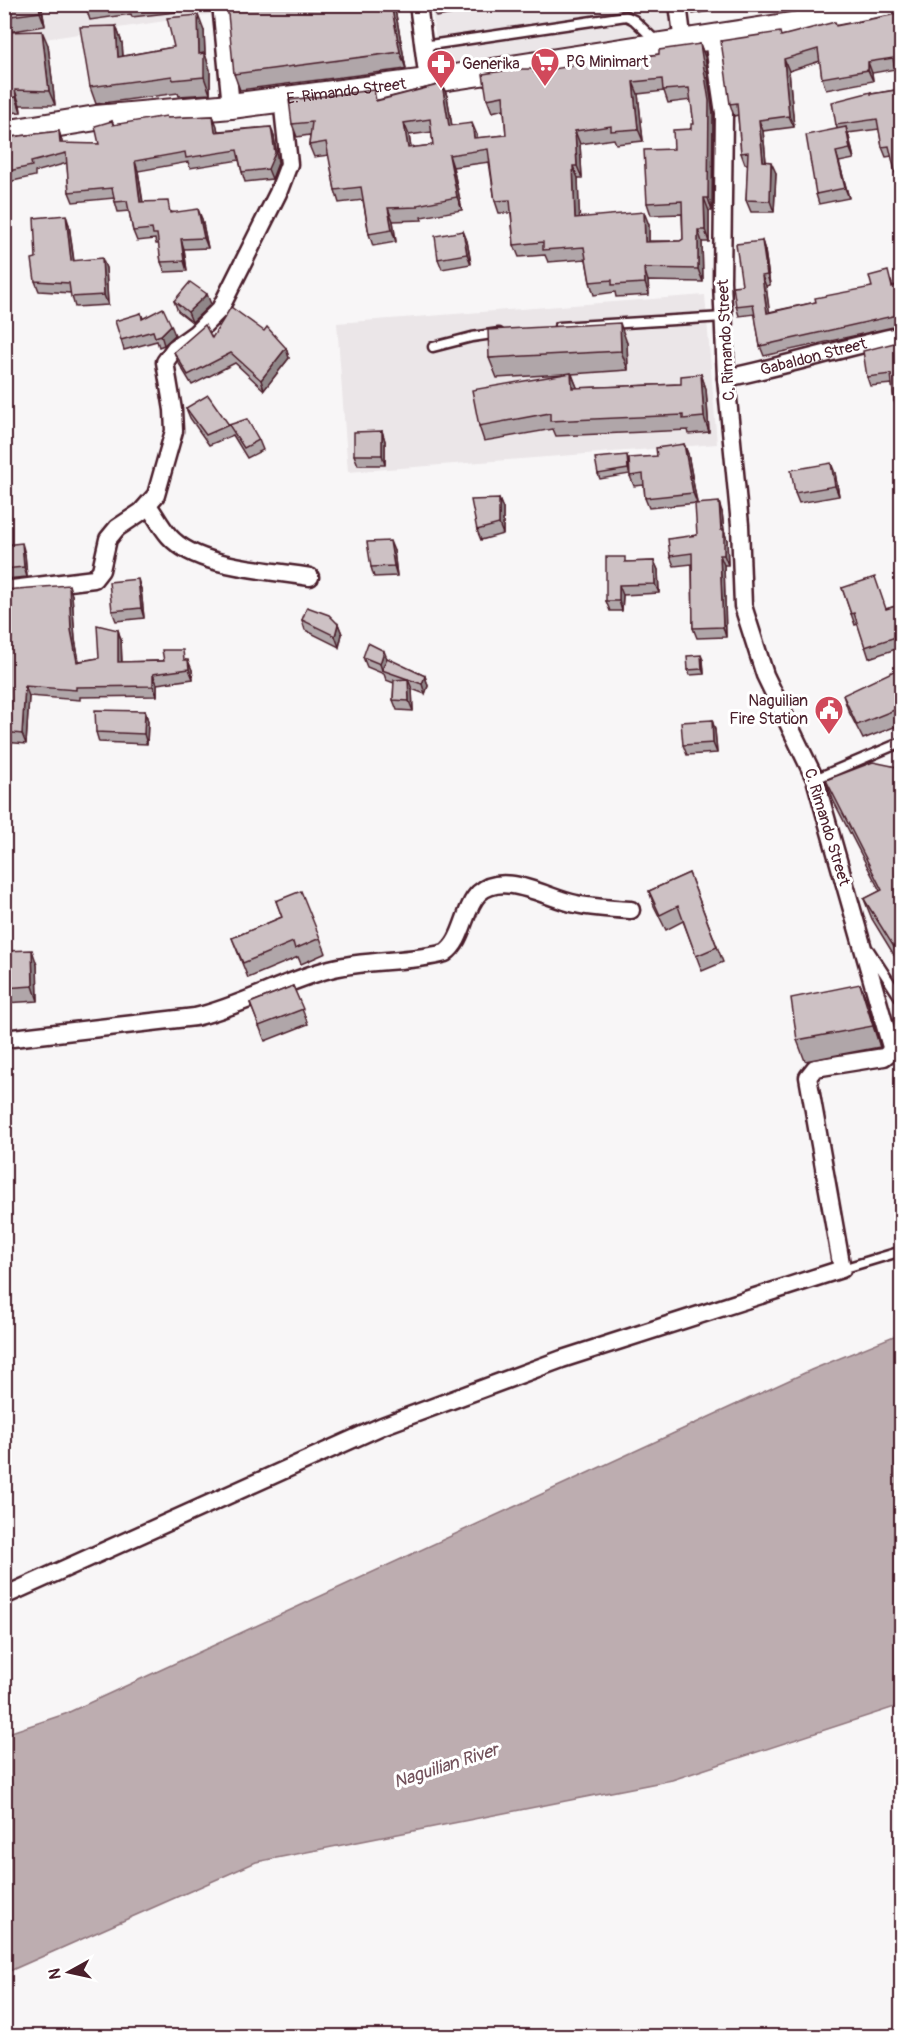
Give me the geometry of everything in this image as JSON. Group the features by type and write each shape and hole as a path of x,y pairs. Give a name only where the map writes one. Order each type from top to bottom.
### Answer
{"street":[{"path":"221,4 231,106"},
{"path":"418,4 428,81"},
{"path":"672,45 678,4"},
{"name":"E. Rimando Street","path":"4,133 96,118 231,106 428,81 713,39 902,8"},
{"name":"C. Rimando Street","path":"713,39 724,113 726,378 740,525 743,606 765,675 815,779 891,1047 889,1053 884,1057 815,1068 808,1077 842,1269"},
{"path":"4,590 94,579 101,570 108,539 117,528 148,505 156,495 174,431 165,362 175,348 196,333 220,309 278,193 289,164 282,99"},
{"name":"Gabaldon Street","path":"726,378 784,366 840,349 902,335"},
{"path":"148,505 169,537 189,552 209,560 310,577"},
{"path":"4,1039 195,1017 214,1012 321,971 354,963 445,952 454,944 477,895 493,886 510,885 574,904 631,910"},
{"path":"4,1596 382,1426 562,1359 842,1269"}],"lane":[{"path":"423,46 626,16 672,45"},
{"path":"552,328 724,317"},
{"path":"433,347 472,337 507,332"},
{"path":"815,779 902,742"},
{"path":"847,767 866,771"},
{"path":"859,934 902,1001"},
{"path":"842,1269 902,1251"}],"shaded area":[{"path":"5,5 211,5 212,14 5,45"},
{"path":"431,5 671,5 675,38 440,68"},
{"path":"705,295 717,444 348,472 337,323"}],"water":[{"name":"Naguilian River","path":"901,1333 901,1705 672,1780 256,1862 5,1973 5,1734 65,1714 811,1370"}],"building":[{"path":"4,4 39,4 40,12 4,17"},
{"path":"227,4 391,4 400,52 234,74"},
{"path":"902,13 902,63 894,65 893,58 868,62 868,70 822,78 818,49 784,59 789,116 759,120 763,161 771,162 770,201 746,200 748,152 741,153 737,103 730,104 721,41 780,32 781,36 835,22 836,26"},
{"path":"198,15 199,54 204,53 204,77 173,80 172,76 90,87 80,27 116,26 118,57 174,47 167,18"},
{"path":"42,31 49,91 15,90 16,97 4,98 4,32"},
{"path":"700,44 709,101 708,198 704,198 705,230 698,230 698,269 644,268 645,283 612,285 612,280 590,282 584,247 543,250 543,242 514,245 510,200 495,201 488,149 449,155 457,197 417,205 417,207 388,208 392,230 369,234 361,187 335,190 326,142 309,145 312,122 292,124 289,100 374,90 376,101 442,84 449,126 472,123 474,138 506,135 503,96 487,99 483,74 516,69 534,69 534,72 572,66 571,62 636,58 659,54 659,50","holes":["662,79 663,90 689,88 694,124 691,124 691,129 673,130 674,149 644,150 647,203 682,201 683,239 645,242 644,212 575,218 573,166 577,166 575,131 611,126 611,131 638,129 633,82","430,119 433,145 408,148 404,123"]},
{"path":"902,89 902,183 898,184 889,146 882,147 877,119 836,125 832,102 871,92 871,94"},
{"path":"166,116 167,118 213,116 215,132 271,127 275,153 268,169 242,172 237,150 186,158 185,152 135,161 140,202 168,201 170,213 198,209 204,238 181,239 184,261 161,262 157,234 153,234 152,229 133,231 127,201 115,202 112,188 69,192 66,153 31,162 32,166 4,172 4,138 59,131 60,143 99,144 95,126 112,121 113,125"},
{"path":"846,127 850,149 836,152 845,188 816,194 806,135"},
{"path":"66,215 71,261 102,258 104,295 71,297 69,283 35,281 32,259 36,258 34,218"},
{"path":"463,231 467,254 438,259 435,236"},
{"path":"762,241 767,275 762,276 767,313 816,302 815,298 872,287 869,276 888,271 892,287 902,283 902,314 760,346 753,304 736,306 733,286 742,285 736,244"},
{"path":"190,282 207,294 188,312 174,301"},
{"path":"231,307 264,331 267,327 286,348 261,380 231,353 188,375 174,352 205,325 212,338"},
{"path":"163,308 171,325 161,335 155,337 153,331 121,340 115,321 141,313 142,319"},
{"path":"620,323 621,351 489,358 488,330"},
{"path":"902,341 902,400 894,401 891,374 867,377 863,351"},
{"path":"571,373 572,388 681,384 681,376 701,374 704,417 683,419 683,415 550,421 550,413 479,426 472,390"},
{"path":"208,395 229,425 206,435 186,408"},
{"path":"247,419 259,440 244,448 229,425"},
{"path":"382,431 382,455 354,455 354,432"},
{"path":"684,444 693,493 645,498 643,474 630,476 629,458 657,456 656,448"},
{"path":"627,455 628,469 598,474 595,458"},
{"path":"831,463 835,486 795,493 791,470"},
{"path":"499,499 499,524 477,530 471,500"},
{"path":"719,502 721,530 724,530 724,555 720,555 723,627 693,628 692,553 670,556 668,539 697,535 695,504"},
{"path":"390,541 394,566 371,567 367,542"},
{"path":"22,543 24,567 4,569 4,545"},
{"path":"606,557 625,557 625,562 654,561 655,584 619,585 619,601 606,601"},
{"path":"875,577 886,609 902,604 902,635 865,647 854,613 851,614 842,588"},
{"path":"138,579 141,608 112,611 109,582"},
{"path":"69,585 71,630 77,662 99,658 97,625 118,630 118,662 164,661 162,650 183,650 184,660 188,660 189,669 153,674 153,686 76,687 76,690 25,686 22,734 4,732 4,590"},
{"path":"307,607 329,615 338,624 335,636 302,620"},
{"path":"368,643 384,651 380,664 363,657"},
{"path":"701,655 702,669 688,670 687,656"},
{"path":"387,658 425,676 422,684 382,670"},
{"path":"896,670 902,682 902,707 857,725 843,695"},
{"path":"408,679 409,701 393,700 394,680"},
{"path":"95,710 145,711 144,734 96,732"},
{"path":"712,720 713,743 683,745 681,722"},
{"path":"873,762 902,770 902,960 864,899 882,890 826,780"},
{"path":"689,873 717,947 696,956 678,906 660,915 649,891"},
{"path":"301,891 320,938 295,949 293,942 243,963 232,938 282,917 276,901"},
{"path":"32,950 33,986 4,988 4,951"},
{"path":"860,984 873,1026 797,1040 791,998"},
{"path":"293,986 303,1009 259,1026 250,1003"}],"place":[{"name":"PG Minimart","path":"545,88"},
{"name":"Generika","path":"441,90"},
{"name":"Naguilian Fire Station","path":"829,736"}]}
